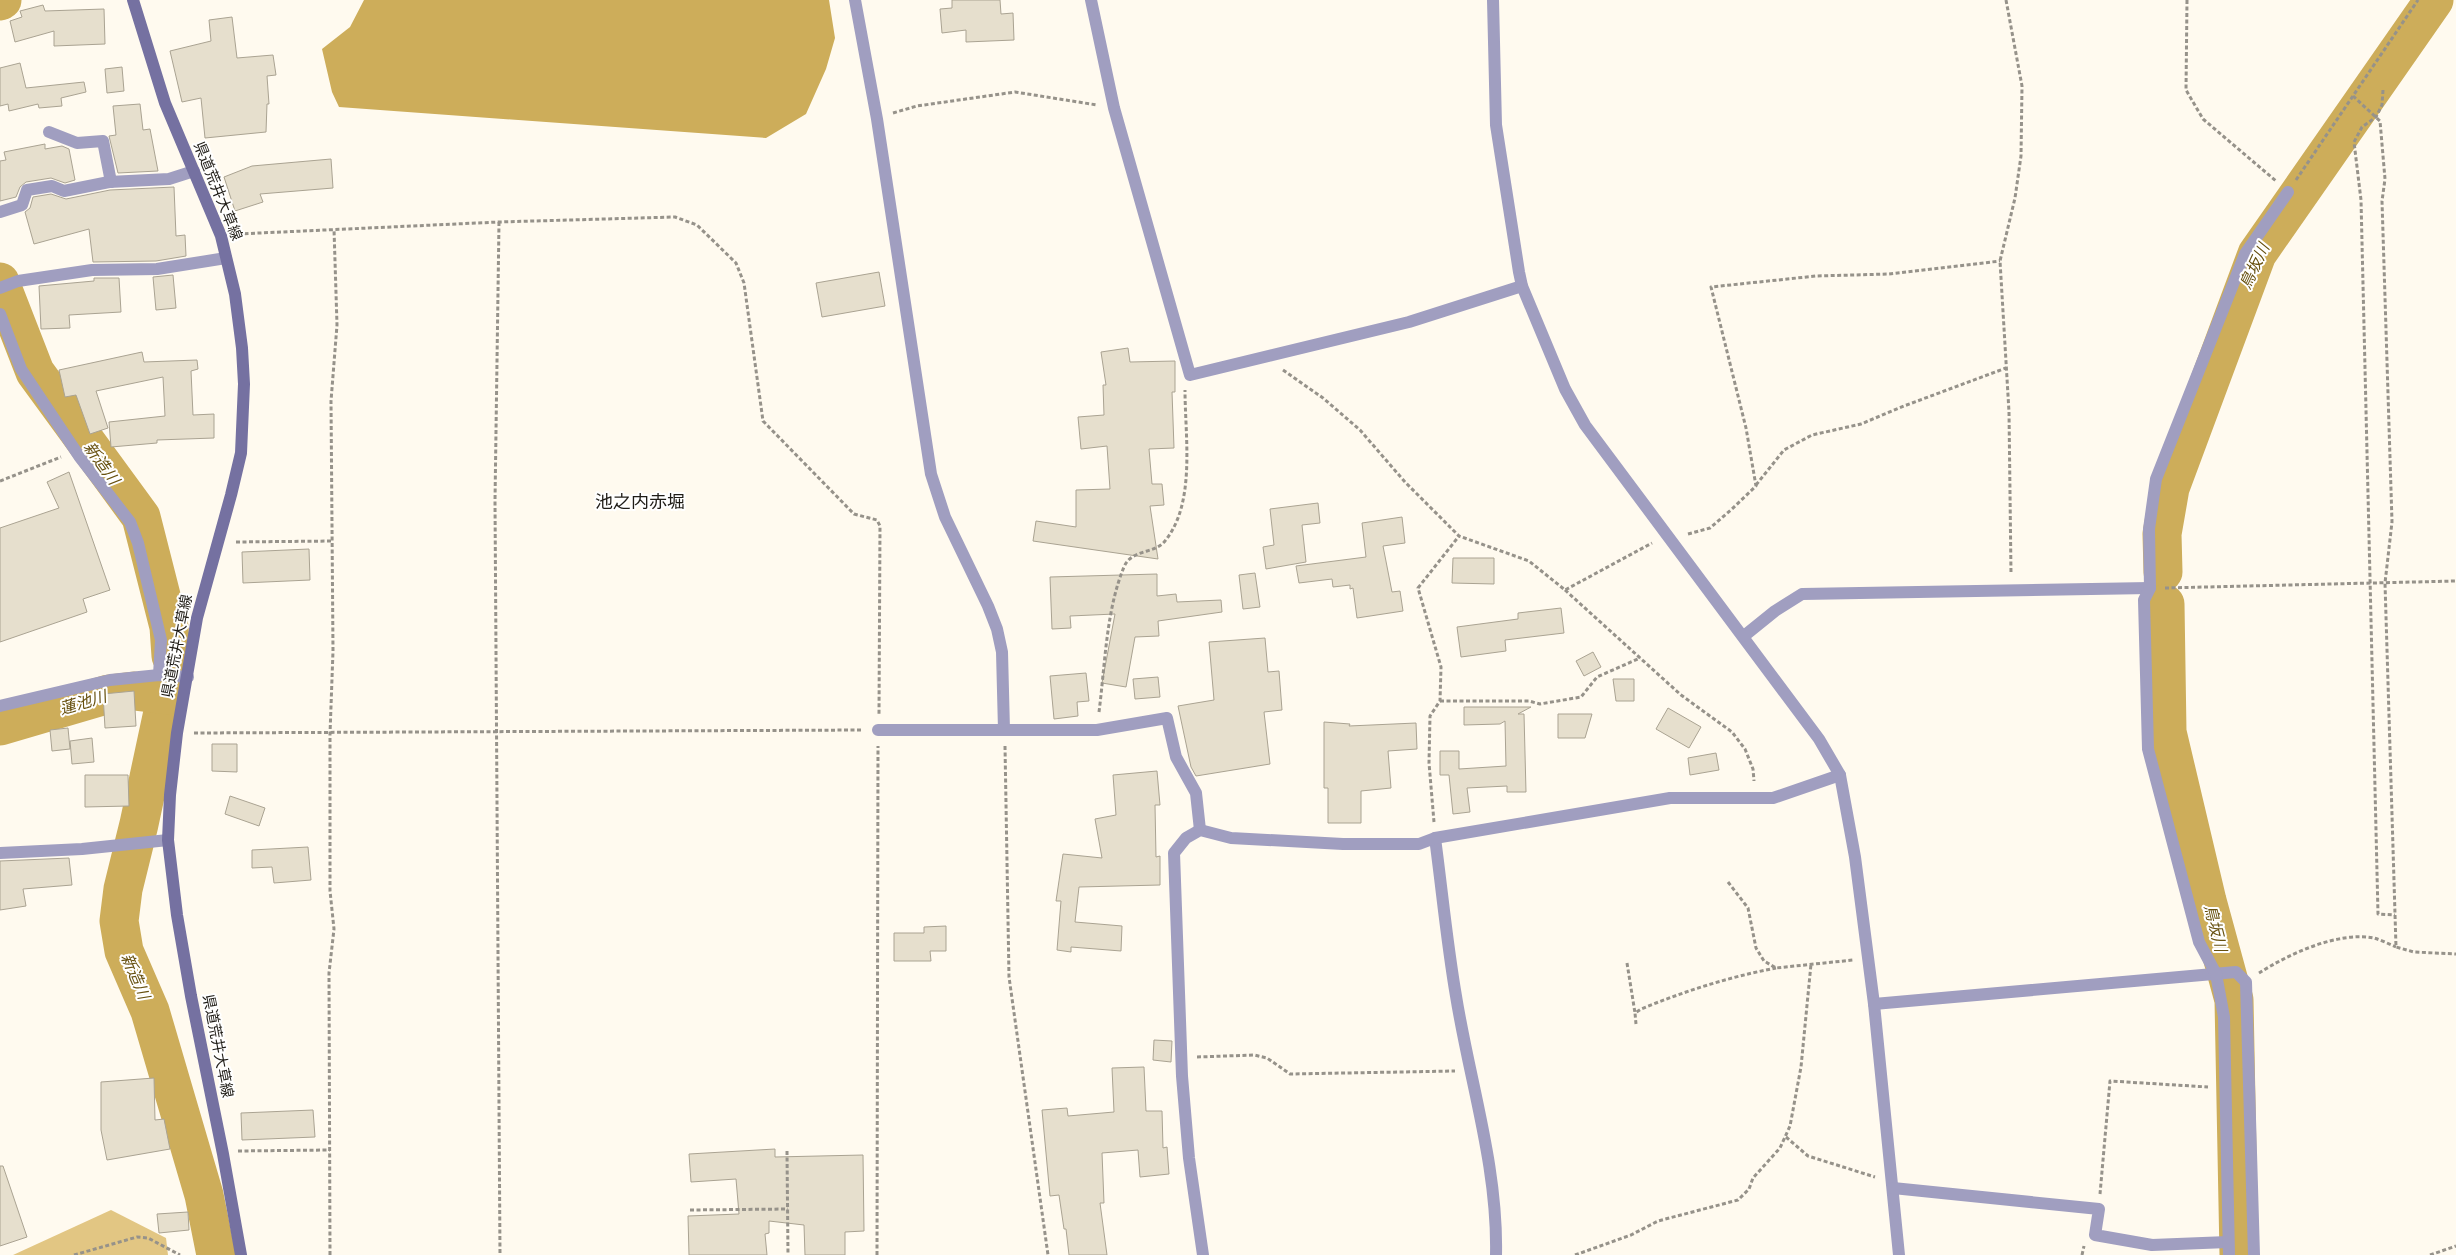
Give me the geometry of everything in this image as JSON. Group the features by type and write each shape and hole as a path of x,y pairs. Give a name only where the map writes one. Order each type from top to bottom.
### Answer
{"main road":[{"name":"県道荒井大草線","path":"133,0 165,103 221,236 238,316 242,348 243,421 241,453 220,538 197,618 177,732 170,794 168,841 177,915 191,996 241,1255"}],"street":[{"path":"855,0 877,118 931,474 945,517 988,606 997,629 1002,652 1004,730"},
{"path":"1091,0 1114,108 1190,376 1408,322 1522,286"},
{"path":"1493,0 1496,125 1522,286 1565,389 1585,425 1713,599 1744,636 1819,739 1840,775 1869,959 1899,1255"},
{"path":"49,132 77,144 102,142 111,182"},
{"path":"0,212 22,205 27,190 52,186 64,191 111,182 169,179 194,171"},
{"path":"1893,1185 2098,1209 2095,1235 2152,1245 2228,1248 2224,1018 2218,974 2199,942 2148,749 2144,600 2150,588 2149,529 2156,479 2245,254 2288,192"},
{"path":"0,288 18,281 92,270 157,269 226,258"},
{"path":"0,314 21,369 76,451 130,522 136,536 161,640 159,675"},
{"path":"1744,636 1775,611 1802,594 2150,588"},
{"path":"0,706 110,680 159,675 188,676"},
{"path":"878,730 1097,730 1166,718 1176,757 1196,793 1200,830"},
{"path":"1203,1255 1189,1158 1181,1057 1174,853 1186,838 1200,830 1231,838 1344,844 1419,844 1435,838 1670,798 1773,798 1840,775"},
{"path":"1435,838 1456,996 1492,1177 1496,1223 1496,1255"},
{"path":"0,853 168,841"},
{"path":"1874,1004 2236,972 2246,982 2254,1255"}],"path":[{"path":"2006,0 2022,86 2021,142 2015,198 2000,261 2006,368 2012,590"},
{"path":"2187,0 2186,90 2203,119 2288,192 2418,0"},
{"path":"2383,90 2382,105 2376,117 2362,127 2354,142 2361,200 2368,583 2378,914 2395,914"},
{"path":"877,118 917,106 1015,92 1114,108"},
{"path":"2354,97 2380,121 2385,178 2382,201 2392,522 2385,583 2396,946"},
{"path":"221,236 499,222 675,217 697,225 736,263 744,283 763,421 854,514 877,520 880,526 877,1255"},
{"path":"499,222 495,501 500,1255"},
{"path":"330,1255 329,973 334,929 330,891 330,734 334,650 331,401 337,326 334,229"},
{"path":"1756,486 1746,428 1711,287 1816,276 1889,274 2000,261"},
{"path":"1259,360 1289,373 1323,398 1360,430 1405,482 1459,536 1529,561 1565,590 1681,696 1732,732 1745,749 1753,769 1755,798"},
{"path":"1565,590 1649,543 1710,528 1732,510 1756,486 1784,450 1812,435 1861,424 2006,368"},
{"path":"1097,730 1111,617 1125,565 1135,555 1162,544 1171,534 1186,490 1184,386 1190,376"},
{"path":"0,480 76,451"},
{"path":"1435,838 1429,763 1430,716 1440,701 1441,667 1418,588 1459,536"},
{"path":"220,538 236,542 333,541"},
{"path":"2150,588 2456,581"},
{"path":"1440,701 1529,701 1540,704 1581,697 1597,677 1640,658"},
{"path":"177,732 330,734 878,730"},
{"path":"1004,730 1009,977 1048,1255"},
{"path":"1728,882 1748,908 1756,948 1764,961 1776,968"},
{"path":"2246,982 2277,962 2314,946 2346,938 2373,938 2414,952 2456,954"},
{"path":"1635,1013 1679,993 1745,974 1776,968 1869,959"},
{"path":"1627,963 1636,1024"},
{"path":"1575,1255 1631,1235 1658,1221 1738,1200 1749,1189 1753,1178 1780,1148 1790,1126 1801,1067 1810,964"},
{"path":"1181,1057 1254,1055 1267,1058 1290,1074 1471,1071"},
{"path":"2098,1209 2110,1081 2224,1088"},
{"path":"1786,1137 1808,1156 1893,1185"},
{"path":"223,1154 262,1150 330,1150"},
{"path":"787,1151 788,1255"},
{"path":"690,1210 788,1209"},
{"path":"74,1255 137,1237 148,1238 180,1255"},
{"path":"2430,1255 2456,1246"}],"shaded area":[{"path":"364,0 829,0 835,38 826,69 806,114 766,138 339,107 332,92 322,49 350,27"},
{"path":"111,1210 166,1238 168,1255 13,1255"}],"building":[{"path":"952,0 1000,0 1001,14 1013,13 1014,40 966,42 966,30 942,33 940,9 952,8"},
{"path":"43,5 45,11 104,9 105,44 54,46 54,31 15,42 10,21 22,17 20,11"},
{"path":"232,17 237,58 273,55 276,75 267,76 269,104 267,104 266,132 205,138 201,98 182,102 170,51 211,41 209,20"},
{"path":"20,63 26,88 84,82 86,92 61,98 62,106 39,108 38,104 9,111 8,104 0,106 0,68"},
{"path":"122,67 124,91 107,93 105,69"},
{"path":"140,104 143,130 150,129 158,171 118,173 109,136 116,135 113,106"},
{"path":"45,144 45,149 62,146 69,149 75,180 65,183 51,178 26,182 20,187 16,197 0,201 0,161 6,160 4,152"},
{"path":"331,159 333,188 260,194 263,202 235,211 224,177 252,166"},
{"path":"174,187 176,236 185,235 186,256 156,261 93,262 89,229 34,244 25,212 30,208 33,197 51,194 66,199 110,190"},
{"path":"879,272 885,306 822,317 816,283"},
{"path":"173,275 176,308 156,310 153,277"},
{"path":"94,278 119,278 121,312 69,315 70,328 41,329 39,286 94,281"},
{"path":"1128,348 1130,362 1175,361 1175,392 1172,392 1174,448 1149,449 1152,484 1162,484 1164,505 1150,506 1158,559 1033,541 1036,521 1076,527 1076,490 1110,489 1107,446 1081,449 1078,417 1104,415 1103,385 1106,385 1101,352"},
{"path":"142,352 144,362 197,360 198,369 191,371 193,415 214,414 214,438 157,440 157,443 111,447 109,422 165,416 163,377 96,391 108,428 90,434 76,395 65,397 59,370"},
{"path":"69,472 110,590 83,599 87,612 0,642 0,528 59,508 47,482"},
{"path":"1318,503 1320,523 1302,525 1306,562 1266,569 1263,547 1274,545 1270,509"},
{"path":"1402,517 1405,543 1383,546 1392,592 1400,591 1403,611 1357,618 1353,588 1350,589 1350,585 1333,587 1332,579 1299,583 1296,566 1366,557 1362,523"},
{"path":"309,549 310,580 243,583 242,552"},
{"path":"1453,558 1494,558 1494,584 1452,583"},
{"path":"1255,573 1260,607 1243,609 1239,575"},
{"path":"1157,574 1157,596 1176,594 1177,602 1221,600 1222,612 1158,621 1159,636 1135,637 1126,687 1102,683 1115,614 1070,616 1071,628 1052,629 1050,577"},
{"path":"1561,608 1564,633 1505,640 1506,651 1461,657 1457,627 1518,619 1518,613"},
{"path":"1265,638 1268,672 1279,671 1282,710 1264,712 1270,764 1196,776 1191,767 1178,706 1214,700 1209,642"},
{"path":"1593,652 1601,667 1584,676 1576,661"},
{"path":"1086,673 1089,701 1077,702 1078,716 1054,719 1050,676"},
{"path":"1158,677 1160,697 1135,699 1133,679"},
{"path":"1613,679 1634,679 1634,701 1616,701"},
{"path":"134,691 136,726 105,728 103,694"},
{"path":"1464,707 1531,707 1518,714 1524,714 1526,792 1507,792 1507,786 1467,788 1470,812 1453,814 1449,775 1440,775 1440,751 1459,751 1459,769 1506,766 1505,721 1500,724 1464,725"},
{"path":"1668,708 1701,727 1689,748 1656,729"},
{"path":"1558,714 1592,714 1585,738 1558,738"},
{"path":"1324,722 1350,724 1349,726 1416,723 1417,749 1388,751 1391,788 1361,791 1361,823 1328,823 1328,788 1324,788"},
{"path":"68,728 70,749 52,751 50,730"},
{"path":"92,738 94,762 72,764 70,741"},
{"path":"212,744 237,744 237,772 212,771"},
{"path":"1716,753 1719,770 1690,775 1688,758"},
{"path":"1157,771 1160,805 1155,805 1156,857 1160,856 1160,885 1079,887 1075,922 1122,926 1121,951 1071,947 1071,952 1057,950 1061,901 1056,901 1063,854 1102,858 1095,819 1116,815 1113,775"},
{"path":"85,775 128,775 129,806 85,807"},
{"path":"230,796 265,808 259,826 225,814"},
{"path":"308,847 311,880 274,883 272,867 252,868 252,850"},
{"path":"69,858 72,885 23,889 26,906 0,910 0,861"},
{"path":"946,926 946,951 930,951 931,961 894,961 894,933 924,933 924,927"},
{"path":"1154,1040 1172,1041 1171,1062 1153,1060"},
{"path":"1144,1067 1146,1111 1162,1111 1163,1148 1167,1147 1169,1174 1140,1177 1138,1150 1102,1153 1104,1203 1100,1203 1107,1255 1069,1255 1059,1195 1050,1196 1042,1110 1067,1108 1068,1116 1114,1112 1112,1068"},
{"path":"154,1078 155,1120 164,1119 170,1149 107,1160 101,1130 101,1082"},
{"path":"313,1110 315,1137 242,1140 241,1113"},
{"path":"775,1149 775,1157 863,1155 864,1231 845,1232 845,1255 805,1255 804,1225 769,1221 769,1233 765,1234 767,1255 689,1255 688,1216 739,1214 736,1179 691,1182 689,1154"},
{"path":"0,1166 3,1166 27,1237 0,1246"},
{"path":"188,1212 189,1230 159,1233 157,1214"}],"waterway":[{"name":"鳥坂川","path":"2163,572 2162,534 2170,488 2257,254 2434,0"},
{"name":"新造川","path":"0,282 35,372 141,517 169,627 171,656"},
{"name":"鳥坂川","path":"2165,604 2167,732 2207,901 2234,1000 2239,1255"},
{"name":"蓮池川","path":"0,726 109,694 134,691 167,695"},
{"name":"新造川","path":"167,693 123,889 119,921 124,951 150,1011 204,1195 216,1255"}],"district":[{"name":"池之内赤堀","path":"640,502"}]}
